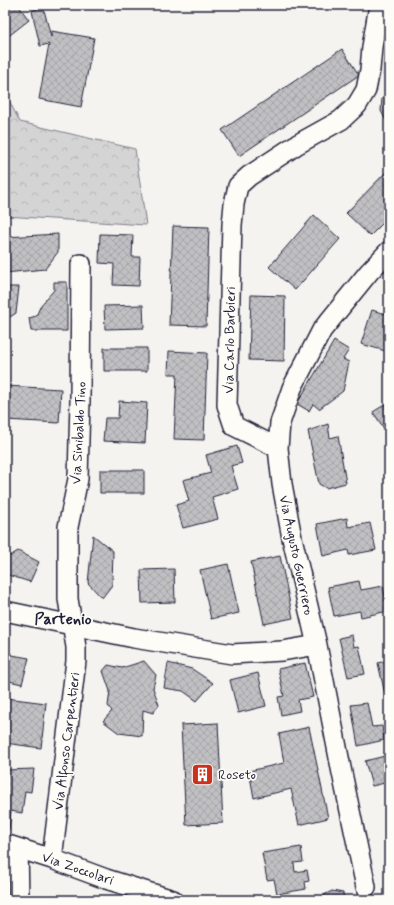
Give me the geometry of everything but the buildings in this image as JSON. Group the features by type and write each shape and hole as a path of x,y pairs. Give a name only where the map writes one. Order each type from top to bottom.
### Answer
{"street":[{"name":"Via Carlo Barbieri","path":"278,448 234,426 228,404 231,263 234,204 238,186 249,176 296,145 341,120 357,105 366,90 379,5"},
{"name":"Via Augusto Guerriero","path":"366,888 317,645 292,538 282,484 278,448 280,423 292,388 322,330 369,272 389,251"},
{"name":"Via Sinibaldo Tino","path":"72,624 68,599 68,527 78,478 82,264"},
{"path":"5,611 134,638 232,654 282,651 317,645"},
{"name":"Via Alfonso Carpentieri","path":"52,859 76,661 76,647 72,624"},
{"path":"12,846 19,900"},
{"name":"Via Zoccolari","path":"12,846 106,879 173,900"}],"green space":[{"path":"5,93 20,122 135,149 146,225 5,216"}],"place":[{"name":"Roseto","path":"202,774"}],"district":[{"name":"Partenio","path":"63,618"}]}
